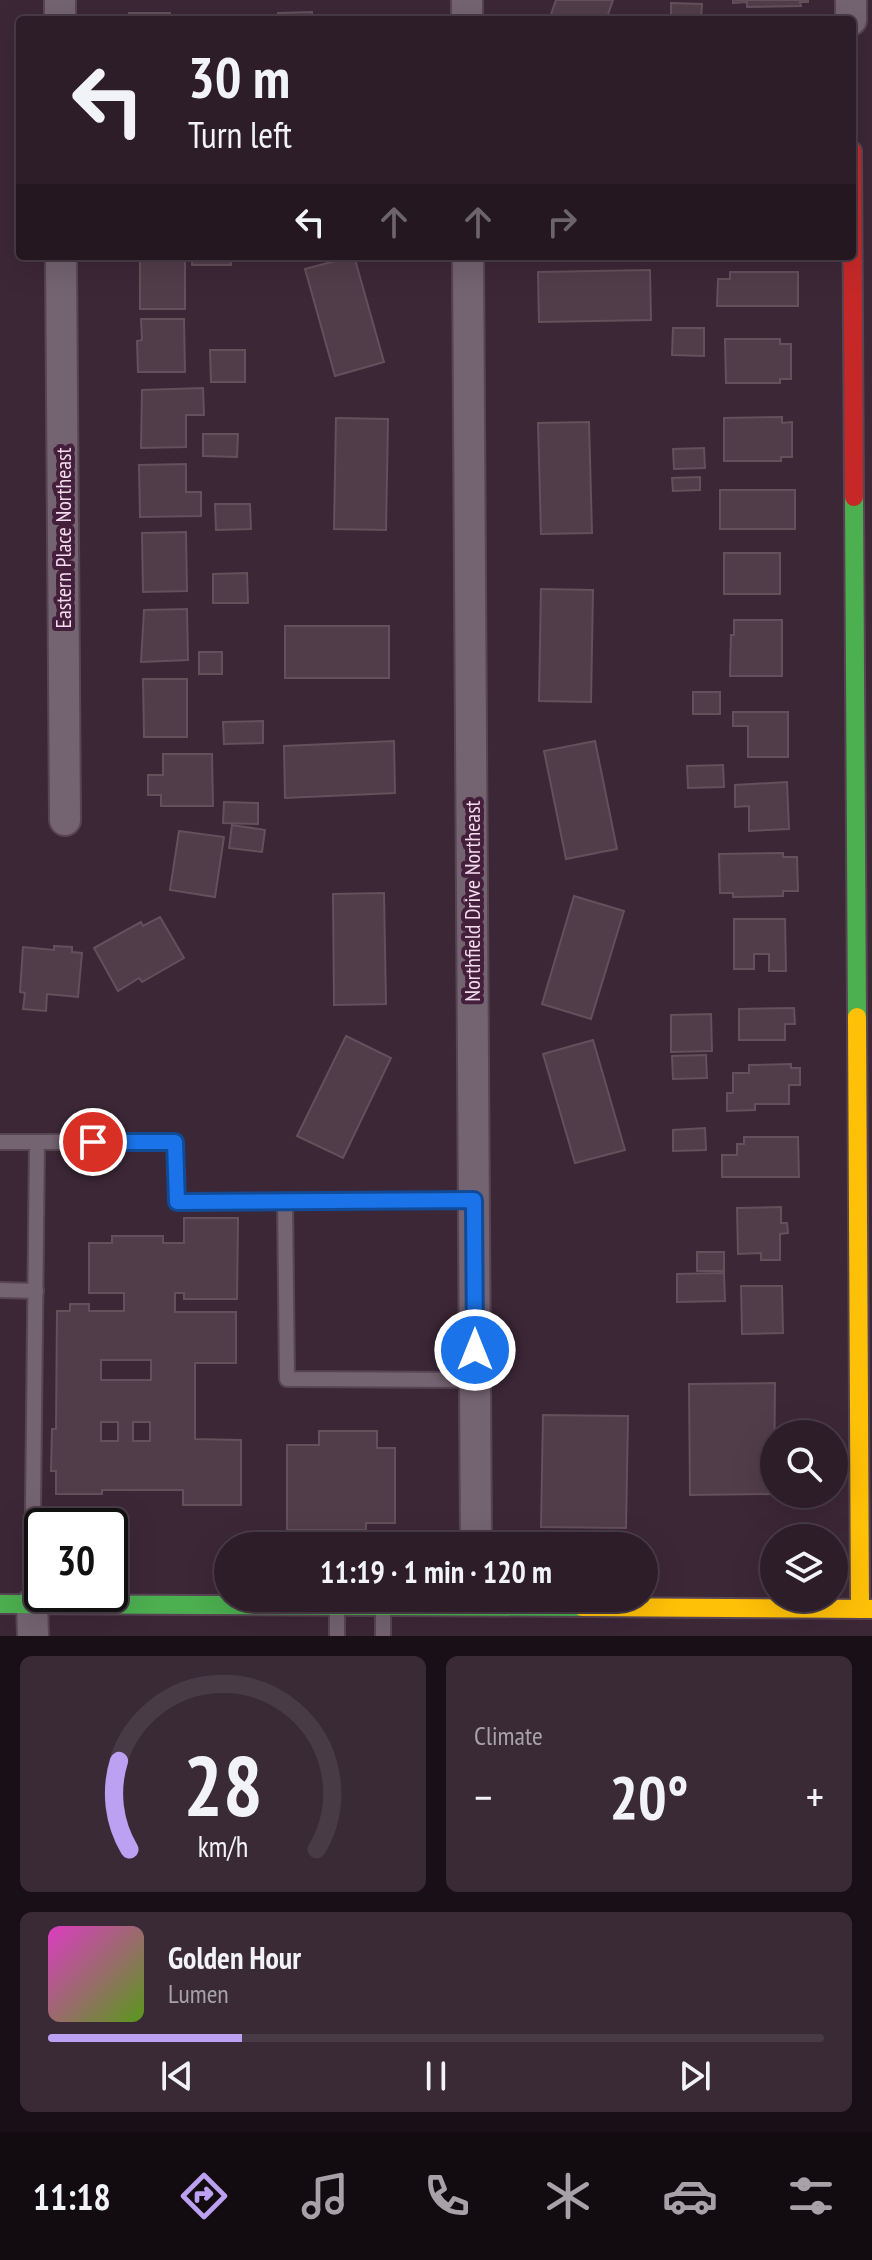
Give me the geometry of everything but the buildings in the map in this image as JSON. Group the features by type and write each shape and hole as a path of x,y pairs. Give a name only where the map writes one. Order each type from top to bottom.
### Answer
{"street":[{"name":"Eastern Place Northeast","path":"61,260 65,820"},
{"name":"Northfield Drive Northeast","path":"468,260 476,1532"},
{"path":"543,1612 610,1622 866,1609 853,260"},
{"path":"0,1604 24,1604"},
{"path":"128,1605 214,1605"},
{"path":"32,1612 33,1636"}],"lane":[{"path":"0,1142 175,1142 177,1202 474,1200"},
{"path":"33,1508 37,1142"},
{"path":"285,1201 287,1379 475,1380"},
{"path":"0,1290 36,1291"},
{"path":"337,1612 337,1636"},
{"path":"383,1612 383,1636"}],"traffic: fast":[{"path":"854,497 857,1017"},
{"path":"0,1604 214,1605"}],"traffic: slow":[{"path":"857,1017 860,1609"},
{"path":"658,1608 872,1609"}],"traffic: jam":[{"path":"853,260 854,497"}],"route":[{"path":"93,1142 175,1142 177,1202 474,1200 475,1350"}]}
